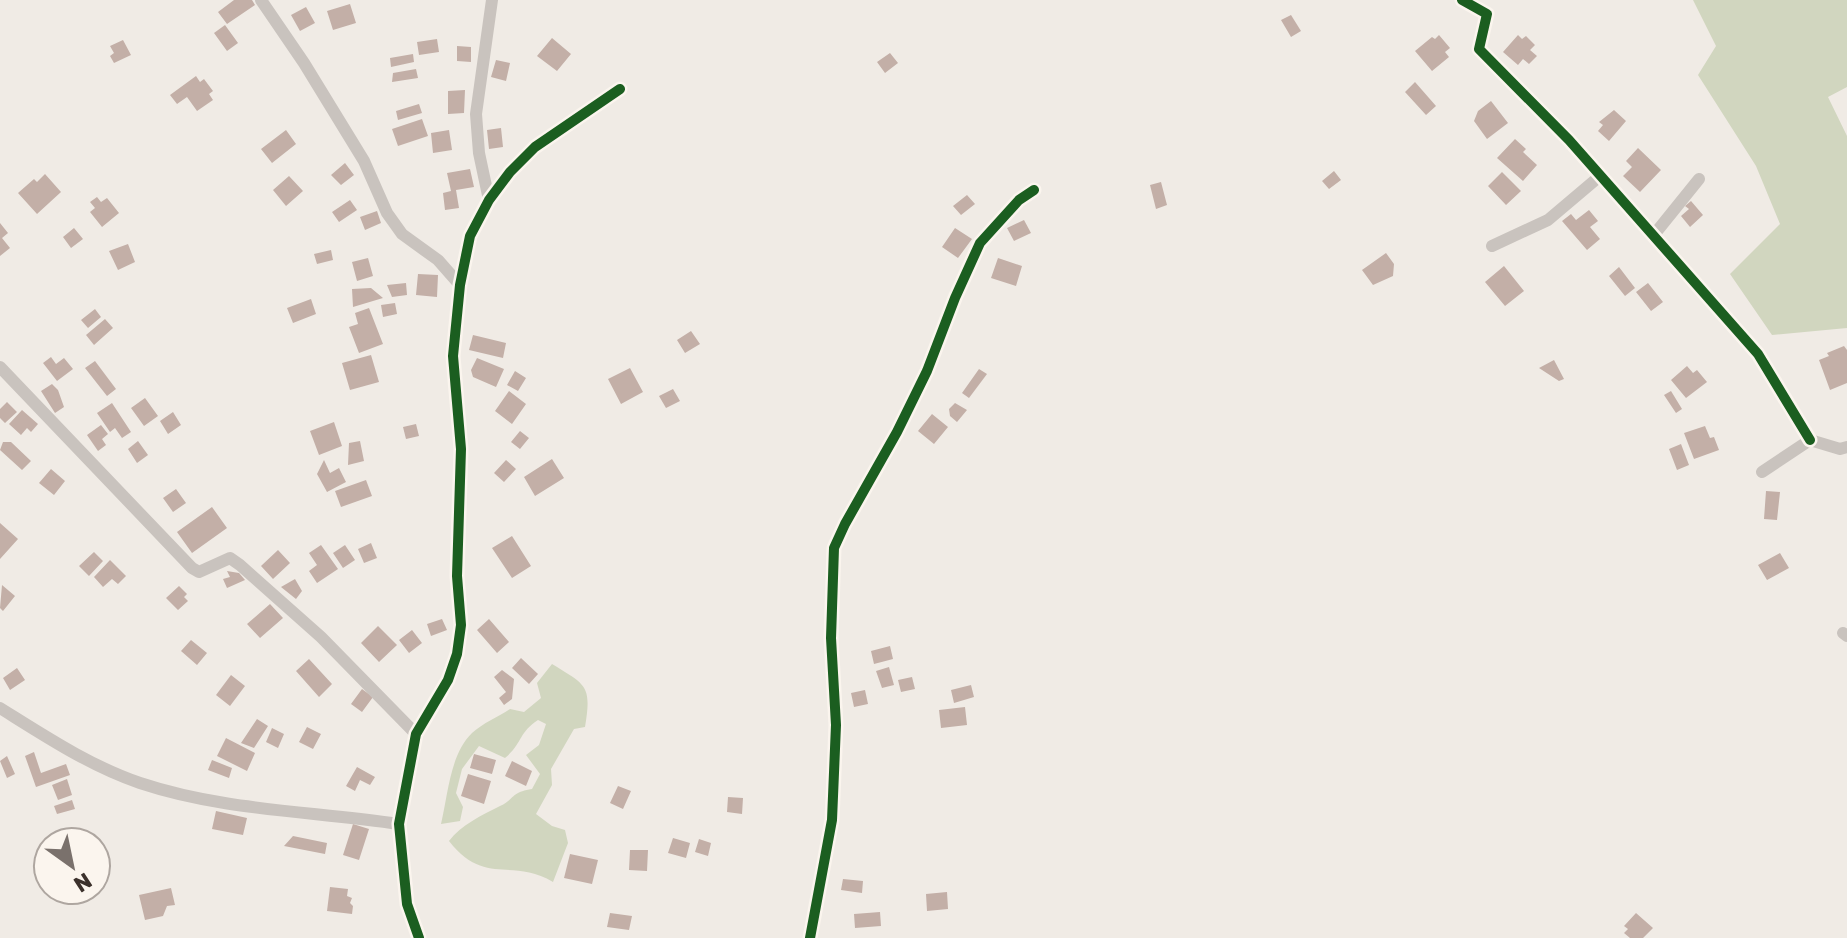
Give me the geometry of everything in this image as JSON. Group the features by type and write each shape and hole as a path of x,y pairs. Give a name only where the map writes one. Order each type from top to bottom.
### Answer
{"street":[{"path":"261,0 364,161 387,213 402,234 438,260 460,285"},
{"path":"489,200 479,153 476,114 492,0"},
{"path":"1462,0 1487,14 1479,49 1569,140 1758,354 1810,440 1840,449 1847,447"},
{"path":"419,938 407,904 399,824 416,734 448,680 457,654 461,625 457,576 461,449 453,356 460,285 470,236 489,200 510,172 535,147 620,89"},
{"path":"1492,246 1548,220 1600,176"},
{"path":"1653,236 1699,179"},
{"path":"810,938 832,820 836,725 831,638 834,548 927,371 980,243 1019,200 1034,190"},
{"path":"0,367 192,568 199,572 230,558 240,565 321,637 416,734"},
{"path":"1762,472 1810,440"},
{"path":"0,708 85,759 139,783 206,801 399,824"}],"green space":[{"path":"1693,0 1847,0 1847,87 1828,97 1847,136 1847,328 1772,335 1730,274 1780,224 1756,166 1698,75 1716,46"},
{"path":"552,664 579,682 588,702 585,727 574,729 551,769 552,785 536,814 552,826 565,830 568,843 553,882 525,872 487,868 462,855 449,841 472,821 517,794 532,789 540,774 526,755 539,745 546,724 538,720 505,758 479,746 462,769 456,793 463,807 460,821 441,824 451,776 465,742 476,729 510,709 524,712 541,698 537,683"}],"building":[{"path":"234,0 252,0 255,5 227,24 218,12"},
{"path":"350,4 356,23 333,30 327,11"},
{"path":"306,7 315,23 300,31 291,15"},
{"path":"1291,15 1301,31 1291,37 1281,20"},
{"path":"225,25 238,43 227,51 214,33"},
{"path":"1439,35 1450,48 1445,52 1449,57 1432,71 1415,51"},
{"path":"1518,35 1522,39 1526,36 1535,45 1530,50 1537,56 1529,64 1523,59 1518,65 1503,52"},
{"path":"552,38 571,54 557,71 537,56"},
{"path":"437,39 439,52 419,55 417,42"},
{"path":"123,40 131,55 114,63 110,46"},
{"path":"457,46 471,47 471,62 457,61"},
{"path":"890,53 898,63 885,73 877,62"},
{"path":"413,54 414,62 391,67 390,58"},
{"path":"496,60 510,63 506,81 491,77"},
{"path":"416,69 418,78 392,82 393,73"},
{"path":"196,76 200,82 204,79 213,91 209,94 213,100 197,111 187,97 177,104 170,95"},
{"path":"1415,82 1436,106 1426,115 1405,92"},
{"path":"465,90 464,113 448,114 448,91"},
{"path":"1491,101 1508,123 1487,139 1474,121 1478,111"},
{"path":"419,104 422,113 398,120 396,111"},
{"path":"1614,110 1626,121 1609,141 1598,131 1603,125 1599,122"},
{"path":"422,119 428,136 398,146 392,129"},
{"path":"501,128 503,147 489,149 487,130"},
{"path":"286,130 296,144 272,163 261,149"},
{"path":"449,130 452,150 433,153 431,133"},
{"path":"1515,139 1537,165 1523,181 1497,158"},
{"path":"1638,148 1661,170 1640,192 1623,176 1632,167 1626,161"},
{"path":"345,163 354,175 341,185 331,175"},
{"path":"470,169 474,187 456,190 459,208 445,210 443,193 451,191 447,173"},
{"path":"1334,171 1341,180 1329,189 1322,181"},
{"path":"1502,172 1521,191 1506,205 1488,186"},
{"path":"45,174 61,192 37,214 18,193"},
{"path":"289,176 303,191 286,206 273,190"},
{"path":"1161,182 1167,205 1156,209 1150,185"},
{"path":"967,195 975,204 961,215 953,206"},
{"path":"97,197 101,202 107,198 119,213 102,227 90,212 95,208 90,202"},
{"path":"350,200 357,210 339,222 332,212"},
{"path":"1691,201 1703,215 1690,227 1681,216 1689,209 1685,206"},
{"path":"1589,210 1598,221 1590,227 1600,239 1587,250 1562,221 1571,214 1576,220"},
{"path":"377,211 381,223 365,230 360,217"},
{"path":"1024,220 1031,233 1014,241 1007,228"},
{"path":"0,223 8,233 2,238 10,248 0,256"},
{"path":"74,228 83,239 71,248 63,237"},
{"path":"955,228 972,239 958,258 942,247"},
{"path":"128,244 135,262 118,270 109,251"},
{"path":"331,250 333,260 317,264 314,254"},
{"path":"1386,253 1394,264 1393,276 1373,285 1362,270"},
{"path":"368,258 373,276 357,281 352,262"},
{"path":"998,258 1022,266 1016,286 991,278"},
{"path":"1504,266 1524,291 1505,306 1485,282"},
{"path":"1619,267 1635,288 1625,296 1609,276"},
{"path":"418,274 438,275 437,297 416,295"},
{"path":"406,283 407,295 392,297 387,285"},
{"path":"1648,283 1663,302 1651,311 1636,292"},
{"path":"371,288 383,298 353,307 352,289"},
{"path":"311,299 316,314 293,323 287,308"},
{"path":"395,303 397,314 383,317 381,305"},
{"path":"369,308 383,344 359,353 349,327 358,324 355,313"},
{"path":"95,309 101,317 88,328 81,320"},
{"path":"105,319 113,328 94,345 86,335"},
{"path":"691,331 700,344 685,353 677,340"},
{"path":"473,335 506,343 503,358 469,350"},
{"path":"1844,346 1847,350 1847,383 1830,390 1819,360"},
{"path":"371,355 379,382 350,390 342,363"},
{"path":"51,357 56,364 64,358 73,369 57,381 43,363"},
{"path":"477,358 504,369 496,387 473,377 471,370"},
{"path":"1554,360 1564,379 1559,381 1539,368"},
{"path":"95,361 116,389 107,396 85,368"},
{"path":"1687,366 1693,373 1697,370 1707,382 1686,398 1671,380"},
{"path":"630,368 643,392 621,404 608,379"},
{"path":"979,369 987,374 969,398 962,393"},
{"path":"515,371 526,378 518,391 507,385"},
{"path":"52,384 58,390 64,407 55,413 41,391"},
{"path":"673,389 680,401 666,408 659,396"},
{"path":"509,391 526,404 512,424 495,411"},
{"path":"1671,391 1682,409 1676,413 1664,395"},
{"path":"145,398 158,416 144,426 131,408"},
{"path":"7,402 17,412 5,423 0,418 0,409"},
{"path":"112,403 131,432 122,438 115,428 110,432 97,413"},
{"path":"955,403 967,410 957,422 950,416 949,409"},
{"path":"22,410 38,424 31,432 27,428 21,435 9,424"},
{"path":"173,412 181,425 168,434 160,421"},
{"path":"932,414 948,427 934,444 918,431"},
{"path":"334,422 342,446 319,455 310,431"},
{"path":"416,424 419,436 406,439 403,427"},
{"path":"101,425 108,434 102,439 106,445 98,451 87,435"},
{"path":"1705,426 1719,450 1694,459 1684,433"},
{"path":"520,431 529,438 520,449 511,442"},
{"path":"138,441 148,455 137,463 128,449"},
{"path":"360,441 364,461 348,465 349,443"},
{"path":"3,442 11,442 31,461 22,470 0,450"},
{"path":"1681,444 1689,465 1677,470 1669,449"},
{"path":"552,459 564,478 535,496 524,477"},
{"path":"324,460 330,473 339,468 346,482 327,492 317,474"},
{"path":"506,460 516,469 504,482 494,473"},
{"path":"51,469 65,481 54,495 39,483"},
{"path":"366,480 372,496 341,507 335,491"},
{"path":"176,489 186,503 173,512 163,498"},
{"path":"1766,491 1780,492 1777,520 1764,519"},
{"path":"212,507 227,528 192,553 177,532"},
{"path":"0,523 18,539 0,559"},
{"path":"512,536 531,566 512,578 492,548"},
{"path":"371,543 377,558 364,563 358,549"},
{"path":"321,545 338,569 317,583 309,571 317,565 309,553"},
{"path":"345,545 355,560 343,568 333,553"},
{"path":"278,550 290,563 273,579 261,566"},
{"path":"94,552 103,561 89,576 79,566"},
{"path":"1780,553 1789,568 1767,580 1758,565"},
{"path":"110,560 126,576 118,584 112,579 103,587 94,577"},
{"path":"227,571 239,573 245,580 227,588 223,579 230,577"},
{"path":"295,579 302,591 296,599 281,587"},
{"path":"2,585 15,596 3,611 0,608"},
{"path":"179,586 187,594 184,597 188,601 178,610 166,598"},
{"path":"270,604 283,618 260,638 247,624"},
{"path":"442,619 447,630 431,636 427,624"},
{"path":"489,619 509,642 497,653 477,630"},
{"path":"378,626 397,645 379,662 361,643"},
{"path":"412,630 422,643 409,653 399,640"},
{"path":"191,640 207,653 197,665 181,651"},
{"path":"890,646 893,659 874,664 871,651"},
{"path":"521,658 538,674 529,684 512,668"},
{"path":"309,659 332,684 319,697 296,671"},
{"path":"889,667 894,685 882,688 876,671"},
{"path":"17,668 25,680 10,690 3,678"},
{"path":"502,670 514,679 512,699 504,705 499,698 506,692 494,677"},
{"path":"231,675 245,686 230,706 216,695"},
{"path":"912,677 915,689 901,692 898,680"},
{"path":"971,685 974,697 954,703 951,690"},
{"path":"362,689 373,697 362,712 351,704"},
{"path":"865,690 868,704 854,707 851,693"},
{"path":"965,707 967,725 941,728 939,710"},
{"path":"257,719 268,726 254,748 241,743"},
{"path":"307,727 321,734 313,749 299,742"},
{"path":"272,728 284,734 278,748 266,742"},
{"path":"226,738 255,753 247,771 217,756"},
{"path":"34,752 41,773 66,764 70,775 36,787 25,756"},
{"path":"474,754 496,760 492,774 470,768"},
{"path":"7,756 15,774 7,778 0,761"},
{"path":"212,760 232,768 229,778 208,770"},
{"path":"512,761 532,771 526,786 505,776"},
{"path":"357,767 375,777 370,785 360,780 355,791 346,786"},
{"path":"468,774 491,781 484,804 461,796"},
{"path":"67,779 72,795 58,800 52,785"},
{"path":"618,786 631,791 623,809 610,803"},
{"path":"728,797 743,798 742,814 727,812"},
{"path":"72,800 75,809 57,814 54,806"},
{"path":"216,811 247,818 243,835 212,829"},
{"path":"353,824 369,829 359,860 343,855"},
{"path":"293,836 327,843 325,854 284,846"},
{"path":"673,838 690,843 686,858 668,853"},
{"path":"699,839 711,843 708,856 695,852"},
{"path":"630,850 648,850 647,871 629,870"},
{"path":"570,854 598,860 592,884 564,878"},
{"path":"843,879 863,881 862,893 841,890"},
{"path":"330,887 348,889 347,896 352,898 352,914 327,911"},
{"path":"171,888 175,905 167,906 163,916 145,920 139,895"},
{"path":"947,892 948,909 927,911 926,894"},
{"path":"880,912 881,926 855,928 854,914"},
{"path":"610,913 632,916 629,930 607,927"},
{"path":"1636,913 1653,928 1643,938 1630,938 1624,933 1628,929 1624,926"}],"cycle path":[{"path":"1462,0 1487,14 1479,49 1569,140 1758,354 1810,440"},
{"path":"419,938 407,904 399,824 416,734 448,680 457,654 461,625 457,576 461,449 453,356 460,285 470,236 489,200 510,172 535,147 620,89"},
{"path":"810,938 832,820 836,725 831,638 834,548 927,371 980,243 1019,200 1034,190"}]}
